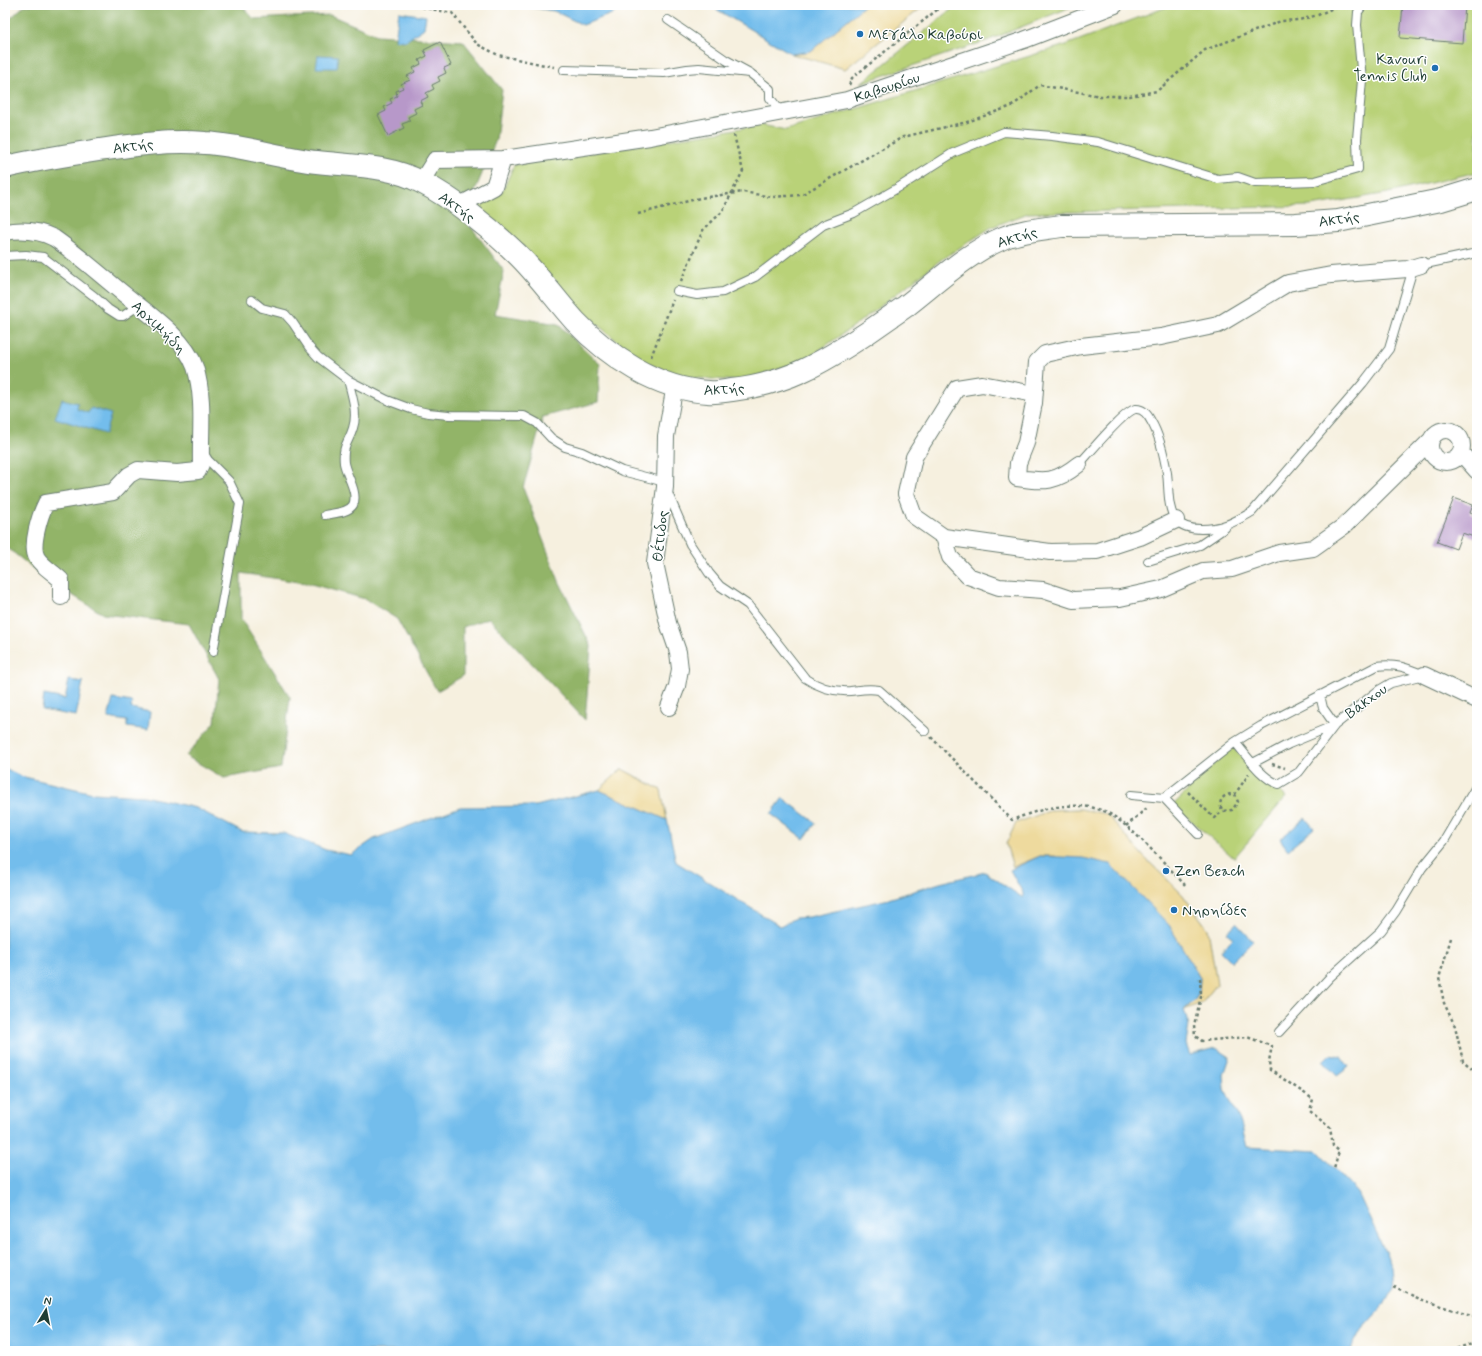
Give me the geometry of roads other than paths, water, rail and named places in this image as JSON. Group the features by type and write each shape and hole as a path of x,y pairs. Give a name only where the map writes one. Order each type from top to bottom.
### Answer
{"street":[{"name":"Καβουρίου","path":"421,182 435,160 503,159 650,137 847,100 1024,40 1115,5"},
{"name":"Ακτής","path":"5,167 112,148 178,141 209,143 314,162 375,168 399,173 421,182 458,206 517,255 574,320 594,339 645,375 675,385 709,392 751,388 780,381 810,369 903,308 976,252 1003,238 1028,230 1062,226 1296,224 1338,221 1440,200 1477,189"},
{"path":"458,206 494,187 503,159"},
{"name":"Αρχιμήδη","path":"5,232 31,230 42,232 54,238 138,306 173,336 187,352 194,366 202,398 200,448 201,464 198,471 176,473 138,470 128,475 113,492 46,503 37,528 36,556 61,580 60,597"},
{"path":"1079,464 1063,477 1040,481 1017,478 1018,463 1026,443 1034,394 1036,362 1046,354 1081,346 1161,337 1218,325 1288,283 1332,275 1408,268 1421,265"},
{"path":"1034,394 982,384 957,388 914,457 906,494 914,516 944,538 989,542 1050,552 1097,551 1140,537 1176,520"},
{"name":"Θέτιδος","path":"669,707 677,686 680,669 678,652 668,623 655,563 665,484 666,436 675,385"},
{"path":"944,538 950,557 968,576 999,588 1043,590 1073,600 1120,598 1161,588 1203,571 1232,569 1279,553 1313,548 1344,526 1440,431 1447,430 1454,432 1461,441 1461,453 1477,471"},
{"path":"1431,440 1431,453 1440,461 1452,461 1461,453"},
{"path":"1424,675 1477,700"}],"lane":[{"path":"677,291 697,295 723,292 755,277 823,225 854,212 900,186 953,152 1004,132 1098,142 1218,179 1238,177 1255,183 1315,181 1358,170 1357,139 1362,80 1357,25 1358,12 1363,5"},
{"path":"668,20 726,60 750,73 770,89 770,98 783,113"},
{"path":"564,70 664,73 687,68 700,68 750,73"},
{"path":"1148,561 1200,545 1252,512 1363,383 1390,349 1412,272 1421,265 1477,253"},
{"path":"5,256 43,256 94,296 108,309 119,316 123,316 138,306"},
{"path":"252,300 262,308 285,314 293,323 308,348 348,380 387,400 411,409 449,415 524,416 537,423 551,438 566,447 582,452 622,471 665,484 690,544 709,573 720,586 748,605 805,678 817,686 834,690 850,691 870,688 879,690 925,731"},
{"path":"325,515 346,510 353,505 354,497 344,464 344,448 353,430 355,420 354,403 348,380"},
{"path":"1079,464 1120,420 1134,409 1141,409 1147,414 1154,426 1163,453 1172,510 1176,520 1185,526 1194,529 1211,529 1228,526"},
{"path":"200,448 208,460 229,480 240,504 213,652"},
{"path":"1164,798 1235,742 1261,726 1377,666 1388,664 1402,666 1424,675"},
{"name":"Βάκχου","path":"1252,767 1273,782 1280,784 1298,772 1335,724 1391,683 1424,675"},
{"path":"1235,742 1252,767 1289,744 1335,724 1323,708 1320,695"},
{"path":"1279,1032 1330,977 1381,931 1396,911 1422,868 1444,841 1477,785"},
{"path":"1130,795 1164,798 1198,834"}],"water":[{"path":"516,5 625,5 614,13 583,25 554,11"},
{"path":"709,5 865,5 811,51 792,54"},
{"path":"399,12 426,16 424,28 406,41 395,40"},
{"path":"318,55 338,56 337,68 316,68"},
{"path":"62,399 78,403 77,409 88,413 91,408 111,414 105,434 55,418"},
{"path":"69,680 83,682 76,716 42,710 44,695 65,699"},
{"path":"113,699 132,702 131,708 150,712 148,730 127,727 127,721 108,718"},
{"path":"5,768 20,776 93,793 144,796 196,808 242,832 283,833 326,850 351,855 374,839 460,807 536,806 599,790 667,820 676,862 780,926 795,918 809,917 885,900 940,883 985,872 1023,898 1023,893 1010,870 1040,856 1083,858 1110,864 1169,925 1200,978 1199,993 1195,1000 1184,1010 1189,1025 1186,1044 1190,1055 1216,1048 1230,1057 1224,1075 1225,1089 1241,1123 1247,1147 1318,1151 1358,1193 1392,1266 1394,1287 1384,1305 1361,1330 1350,1351 5,1351"},
{"path":"783,798 816,823 804,839 771,814"},
{"path":"1305,818 1314,828 1288,850 1280,839"},
{"path":"1236,923 1253,941 1232,962 1221,951 1233,938 1227,933"},
{"path":"1330,1054 1341,1056 1349,1067 1337,1076 1323,1061"}],"place":[{"name":"Μεγάλο Καβούρι","path":"860,34"},
{"name":"Kavouri Tennis Club","path":"1435,68"},
{"name":"Zen Beach","path":"1166,871"},
{"name":"Νηρηίδες","path":"1174,910"}]}
